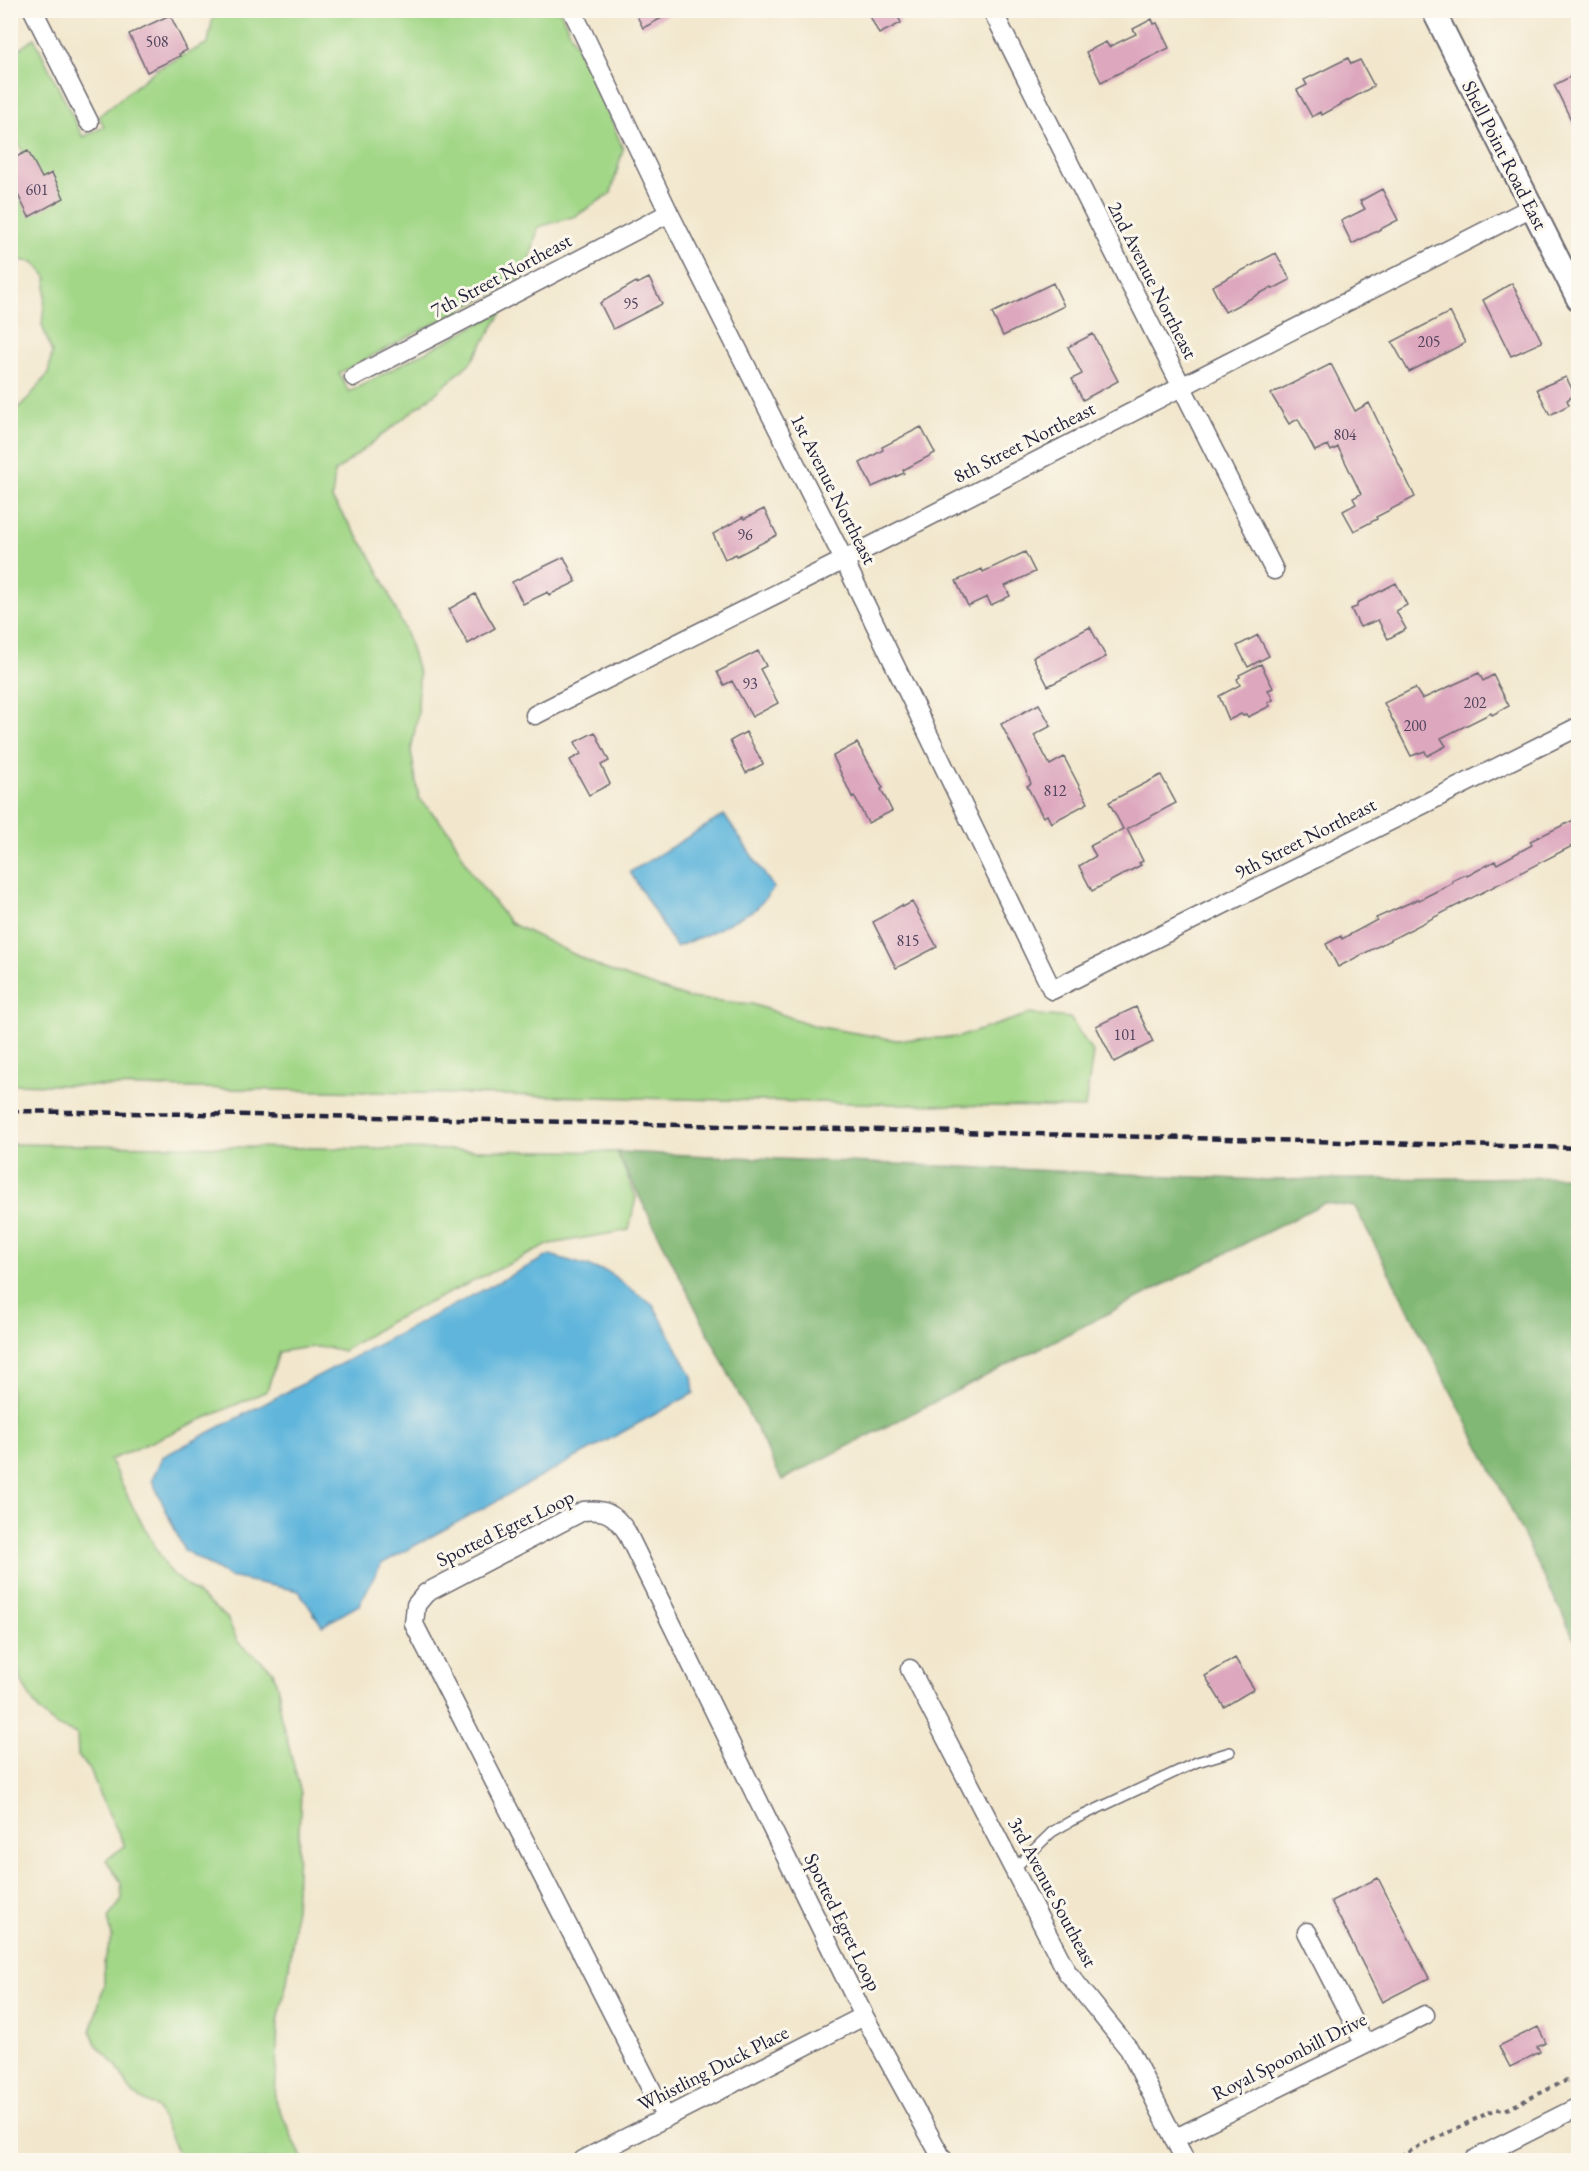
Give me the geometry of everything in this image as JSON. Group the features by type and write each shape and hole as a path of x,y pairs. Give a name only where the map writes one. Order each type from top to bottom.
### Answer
{"street":[{"path":"33,10 89,122"},
{"name":"1st Avenue Northeast","path":"572,10 669,213 844,560 1052,990"},
{"name":"2nd Avenue Northeast","path":"992,10 1274,570"},
{"name":"Shell Point Road East","path":"1433,10 1578,299"},
{"name":"8th Street Northeast","path":"535,715 844,560 1532,207"},
{"name":"7th Street Northeast","path":"354,377 669,213"},
{"name":"9th Street Northeast","path":"1052,990 1578,727"},
{"name":"Spotted Egret Loop","path":"666,2118 414,1624 416,1605 426,1593 583,1511 597,1510 617,1517 626,1531 864,2016 943,2160"},
{"name":"3rd Avenue Southeast","path":"910,1669 1067,1972 1128,2049 1185,2160"},
{"path":"1307,1932 1364,2043"},
{"name":"Royal Spoonbill Drive","path":"1174,2139 1364,2043 1425,2015"},
{"name":"Whistling Duck Place","path":"583,2160 864,2016"},
{"path":"1473,2160 1578,2107"}],"lane":[{"path":"1014,1869 1052,1832 1071,1821 1197,1762 1230,1752"}],"path":[{"path":"1392,2160 1496,2109 1506,2110 1578,2075"}],"green space":[{"path":"211,11 560,11 623,149 611,193 576,216 538,227 526,276 339,373 349,392 503,311 471,362 436,393 335,472 332,499 367,550 383,580 406,633 419,674 418,713 411,751 419,798 451,834 472,874 510,923 604,969 688,998 752,1004 815,1026 896,1040 959,1037 1029,1014 1070,1018 1093,1053 1085,1108 11,1084 11,415 48,374 52,353 42,325 47,278 34,262 11,259 11,199 22,179 26,158 11,129 11,56 34,38 83,137 104,127 99,116 157,69 208,43 213,17"},
{"path":"11,1144 617,1152 636,1197 629,1230 550,1244 391,1321 343,1351 319,1347 279,1352 267,1391 110,1460 134,1509 169,1571 227,1618 238,1642 273,1671 279,1693 280,1714 301,1793 294,1930 287,1982 278,2021 275,2100 303,2160 181,2160 157,2108 133,2094 116,2065 96,2044 91,2032 104,1985 104,1963 112,1936 108,1918 122,1900 121,1882 106,1860 125,1846 99,1794 91,1771 78,1756 77,1734 55,1725 38,1709 24,1687 12,1651 10,1616"},
{"path":"617,1152 1262,1180 1578,1177 1578,1646 1485,1457 1355,1207 1324,1203 782,1480"}],"water":[{"path":"724,815 774,888 756,909 708,934 676,947 630,872"},
{"path":"550,1255 608,1272 654,1306 692,1376 694,1393 381,1564 359,1605 322,1626 299,1591 229,1577 184,1550 152,1480 162,1457"}],"building":[{"path":"634,10 677,10 643,28"},
{"path":"867,10 895,10 901,23 879,34"},
{"path":"170,15 187,50 179,54 180,56 147,72 129,34"},
{"path":"1152,19 1154,24 1157,23 1169,48 1101,82 1086,52 1106,42 1109,47 1136,34 1133,29"},
{"path":"1348,58 1351,64 1360,60 1374,86 1322,115 1320,112 1312,117 1297,90 1307,85 1304,80"},
{"path":"1578,73 1578,134 1554,85"},
{"path":"28,151 42,178 52,173 64,198 29,217 10,179 10,160"},
{"path":"1382,189 1398,220 1352,244 1341,221 1365,209 1360,201"},
{"path":"1276,253 1290,280 1225,312 1212,286"},
{"path":"649,278 662,304 613,329 600,303 636,282 637,284"},
{"path":"1053,283 1064,306 1003,336 992,313"},
{"path":"1512,283 1542,342 1511,356 1483,300"},
{"path":"1450,312 1465,343 1409,372 1392,342"},
{"path":"1093,334 1118,381 1083,400 1072,379 1082,374 1068,347"},
{"path":"1331,364 1355,411 1369,403 1415,497 1354,531 1343,511 1356,504 1353,498 1361,494 1338,447 1331,451 1328,445 1315,451 1298,419 1289,424 1271,394"},
{"path":"1566,377 1575,395 1567,400 1569,405 1550,415 1537,389"},
{"path":"921,427 935,453 903,470 904,473 872,487 860,463 883,450 882,447"},
{"path":"764,509 777,535 737,556 736,554 725,559 713,534 743,517 744,519"},
{"path":"1025,552 1035,572 1005,586 1010,596 991,605 987,597 968,606 956,581 982,569 983,572"},
{"path":"564,557 576,582 523,604 512,582"},
{"path":"1396,583 1407,605 1396,611 1406,629 1388,639 1378,620 1360,627 1351,609 1357,607 1357,603"},
{"path":"475,594 495,628 468,644 449,609"},
{"path":"1090,627 1106,657 1048,686 1033,657"},
{"path":"1258,635 1269,656 1248,667 1237,646"},
{"path":"758,651 766,666 760,669 778,703 752,717 732,681 724,685 717,672"},
{"path":"1261,664 1273,688 1268,690 1273,700 1268,703 1270,706 1248,717 1246,714 1243,716 1241,714 1229,720 1219,696 1240,685 1237,679 1239,675"},
{"path":"1479,673 1483,681 1493,675 1509,706 1441,738 1446,746 1427,756 1425,751 1411,756 1384,703 1415,688 1422,699"},
{"path":"1039,704 1051,726 1034,735 1050,765 1064,757 1088,803 1051,823 1047,815 1043,817 1027,786 1031,784 1028,776 1001,724"},
{"path":"595,732 609,761 601,765 610,784 589,795 570,760 581,754 575,742"},
{"path":"746,732 763,764 746,773 730,741"},
{"path":"857,743 883,788 881,789 892,811 868,823 854,796 852,797 833,756"},
{"path":"1161,775 1176,803 1127,829 1143,861 1139,863 1141,865 1092,891 1079,866 1096,856 1090,846 1123,829 1109,802"},
{"path":"1578,818 1578,843 1338,967 1326,944 1341,936 1342,939 1377,920 1376,918 1419,900 1466,874 1467,876 1495,861 1497,864 1532,845 1530,841"},
{"path":"912,902 937,947 896,968 873,922 902,905 903,907"},
{"path":"1136,1007 1153,1042 1114,1062 1096,1026"},
{"path":"1235,1658 1254,1689 1224,1707 1205,1676"},
{"path":"1378,1878 1429,1978 1382,2002 1331,1901"},
{"path":"1538,2027 1546,2043 1537,2047 1540,2052 1510,2067 1499,2046"}],"railway":[{"path":"10,1111 374,1117 1578,1148"}]}
